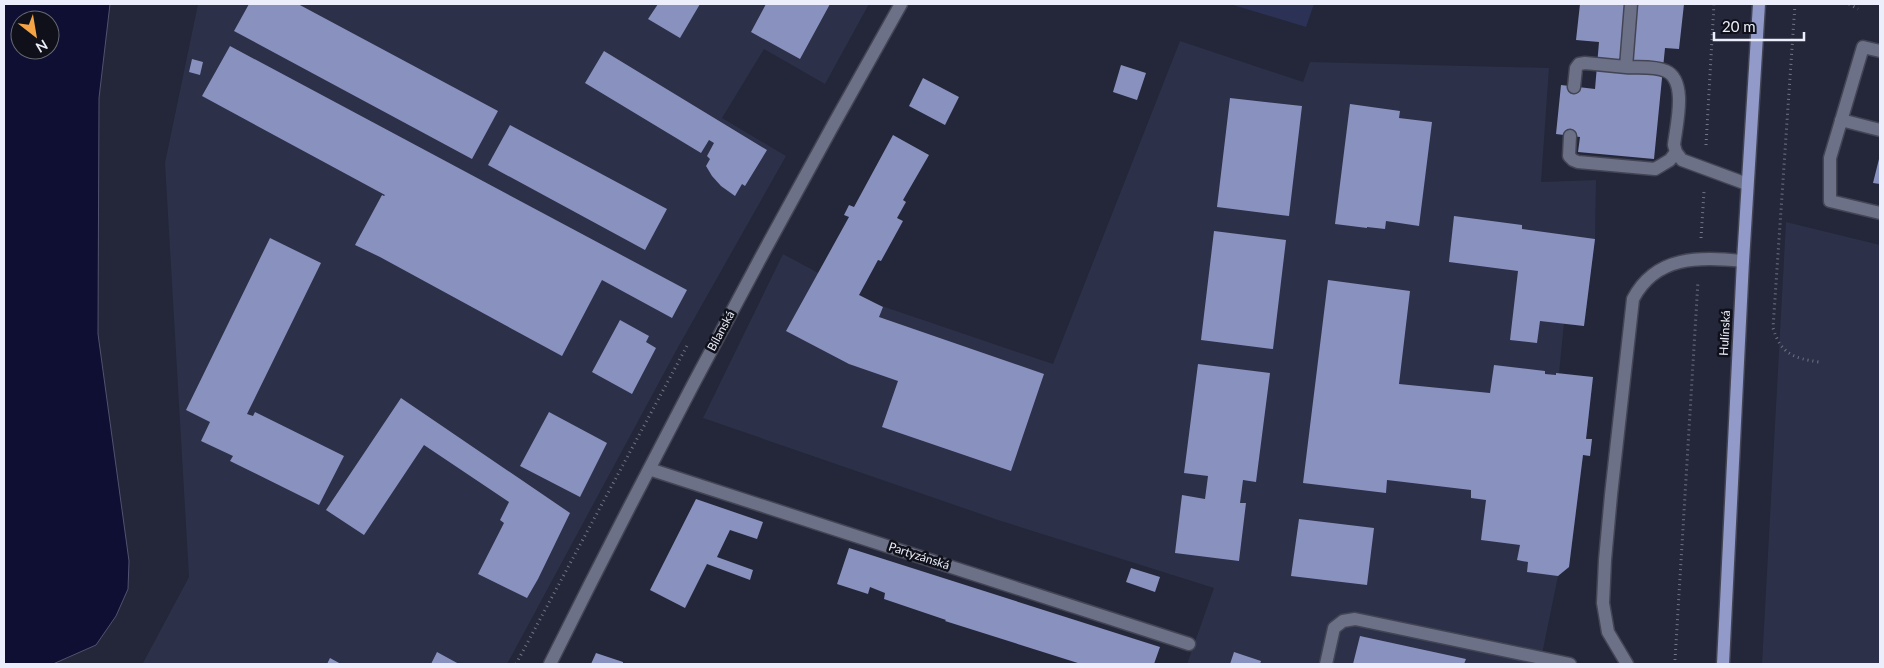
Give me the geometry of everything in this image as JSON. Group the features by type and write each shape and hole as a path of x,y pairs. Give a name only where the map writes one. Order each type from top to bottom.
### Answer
{"main road":[{"name":"Hulínská","path":"1723,664 1758,4"}],"street":[{"name":"Bílanská","path":"550,664 689,390 819,150 902,4"},
{"path":"1626,67 1631,4"},
{"path":"1880,51 1863,46 1830,158 1830,201 1880,213"},
{"path":"1574,86 1576,68 1579,64 1664,70 1672,75 1677,84 1679,96 1674,145 1676,152 1682,160 1747,184"},
{"path":"1842,120 1880,130"},
{"path":"1570,136 1569,156 1578,162 1655,169 1670,160 1676,152"},
{"path":"1627,664 1608,632 1603,603 1612,485 1632,300 1639,287 1658,271 1677,263 1699,258 1743,261"},
{"name":"Partyzánská","path":"649,469 1189,644"},
{"path":"1326,664 1334,628 1343,621 1354,619 1570,664"}],"path":[{"path":"1675,660 1714,4"},
{"path":"1795,4 1773,328 1777,342 1787,353 1800,360 1819,362"},
{"path":"1850,4 1858,8"}],"shaded area":[{"path":"110,4 99,98 98,334 129,561 128,589 116,616 96,645 53,664 4,664 4,5"},
{"path":"198,4 869,4 825,84 764,49 722,118 786,156 677,349 507,664 140,664 143,663 189,577 165,163"},
{"path":"1230,4 1314,4 1306,27"},
{"path":"1180,41 1303,82 1310,62 1549,68 1541,182 1596,180 1595,239 1584,326 1564,324 1559,373 1593,377 1586,438 1592,439 1590,456 1583,455 1569,567 1558,576 1540,664 1187,664 1214,588 1001,521 703,418 783,254 876,304 1053,364"},
{"path":"1786,222 1880,245 1880,664 1762,664"}],"building":[{"path":"249,4 298,4 498,111 472,159 234,31"},
{"path":"658,4 700,4 680,38 648,19"},
{"path":"766,4 830,4 800,59 751,32"},
{"path":"1580,4 1684,4 1679,49 1665,48 1654,159 1578,152 1580,137 1556,134 1561,85 1595,89 1599,42 1576,40"},
{"path":"230,46 687,290 672,318 602,280 562,356 355,245 382,195 385,195 202,96"},
{"path":"604,51 767,150 745,186 742,184 735,196 721,186 706,166 710,159 707,156 714,143 709,140 701,153 585,83"},
{"path":"192,59 203,62 200,75 189,72"},
{"path":"1121,65 1146,73 1137,100 1113,92"},
{"path":"923,78 959,97 945,125 909,106"},
{"path":"1230,98 1302,106 1289,216 1217,207"},
{"path":"1350,104 1400,111 1399,118 1432,122 1419,226 1386,221 1385,229 1335,224"},
{"path":"510,125 667,209 645,250 488,165"},
{"path":"893,135 929,155 903,200 906,202 897,218 903,221 881,261 878,260 859,295 883,307 879,317 1044,374 1011,471 882,427 898,381 849,364 786,331 849,217 844,215 849,205 854,207"},
{"path":"1880,155 1880,184 1873,183"},
{"path":"1454,216 1522,225 1522,229 1595,239 1584,326 1540,321 1537,343 1510,340 1518,271 1449,262"},
{"path":"1214,231 1286,240 1273,349 1201,340"},
{"path":"270,238 321,263 247,414 253,416 255,412 344,456 319,505 230,461 233,456 201,441 210,422 186,410"},
{"path":"1328,280 1410,291 1399,384 1490,393 1494,365 1545,371 1545,374 1556,375 1556,373 1593,377 1586,439 1592,439 1590,456 1583,455 1569,567 1558,576 1527,572 1528,562 1517,560 1520,545 1481,540 1486,500 1471,498 1471,490 1387,480 1386,493 1303,483"},
{"path":"620,320 649,336 646,342 656,348 632,394 592,372"},
{"path":"1198,364 1270,373 1256,482 1243,480 1240,503 1246,503 1239,561 1175,553 1182,495 1205,499 1208,476 1184,473"},
{"path":"401,398 570,513 527,598 478,574 504,523 500,520 509,502 424,445 364,535 326,510"},
{"path":"549,412 607,443 580,497 520,466"},
{"path":"696,499 763,522 757,539 730,530 717,557 753,570 750,580 707,564 685,608 650,590"},
{"path":"1299,519 1374,528 1367,585 1291,576"},
{"path":"849,548 1160,647 1154,664 1081,664 945,621 884,599 885,593 870,587 868,594 837,584"},
{"path":"1131,568 1160,577 1155,592 1126,582"},
{"path":"1360,636 1466,659 1464,664 1353,664"},
{"path":"437,652 459,664 431,664"},
{"path":"1234,652 1261,661 1260,664 1230,664"},
{"path":"596,653 623,662 623,664 591,664"},
{"path":"330,658 341,664 327,664"}]}
